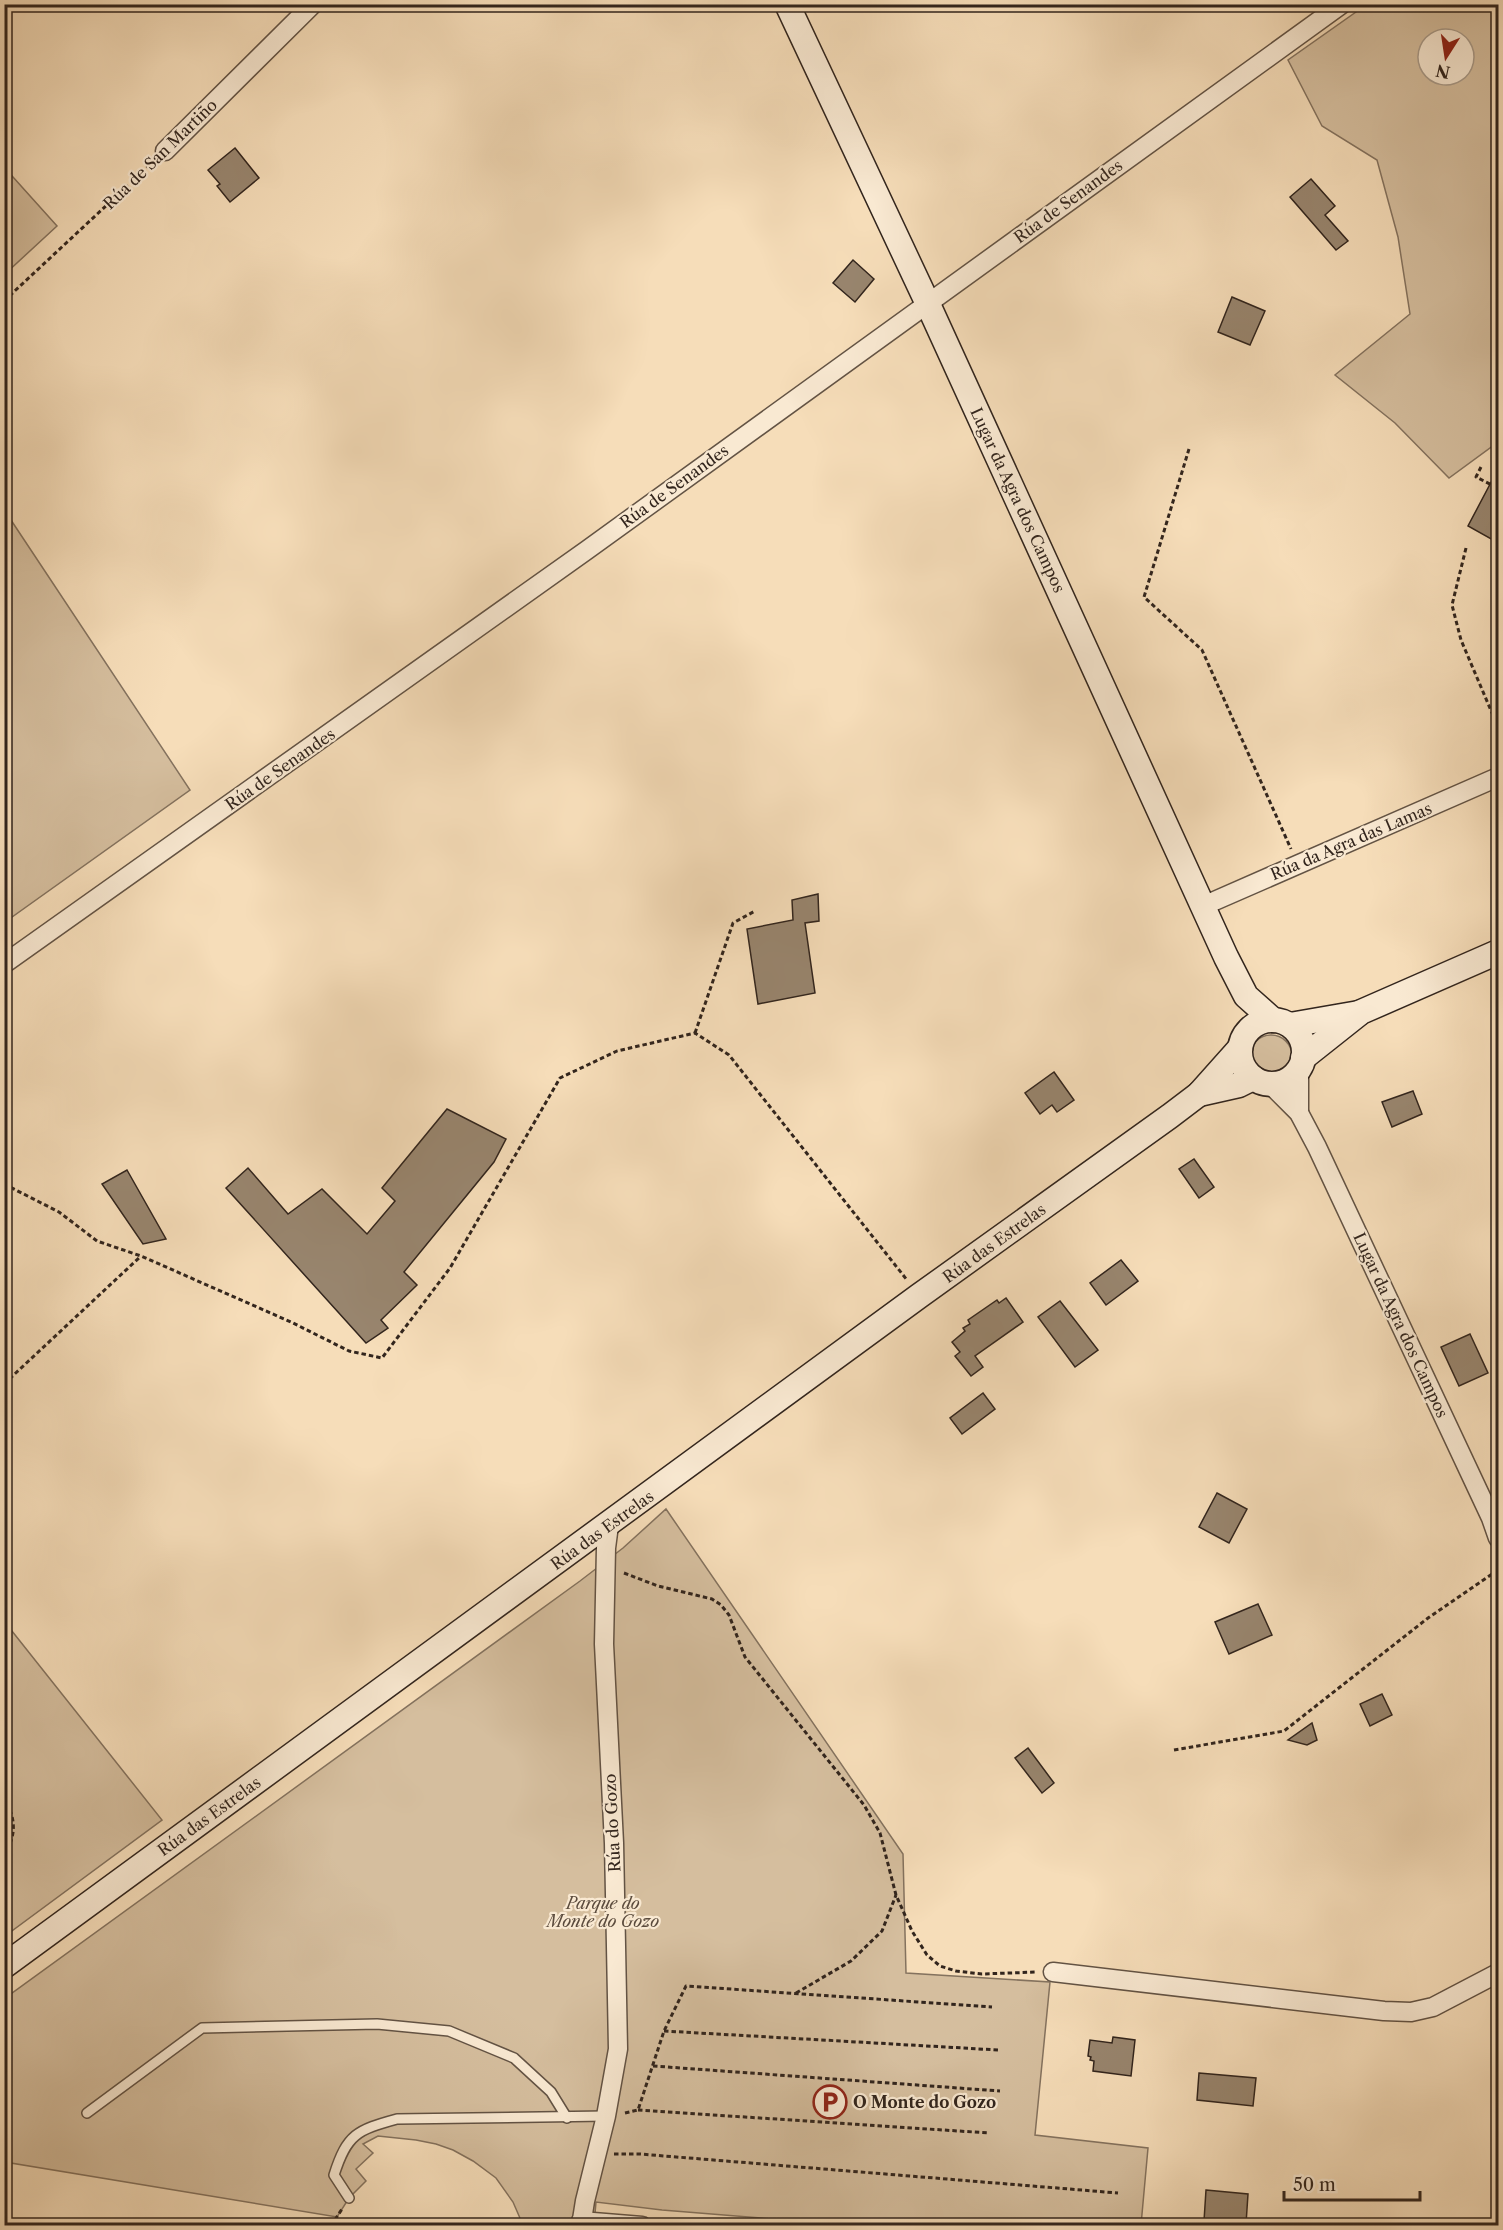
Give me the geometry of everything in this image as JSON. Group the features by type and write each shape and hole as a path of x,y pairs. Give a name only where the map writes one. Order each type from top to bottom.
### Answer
{"street":[{"name":"Rúa de San Martiño","path":"165,151 313,4"},
{"name":"Lugar da Agra dos Campos","path":"787,4 927,302 1246,996 1282,1023"},
{"name":"Rúa de Senandes","path":"4,964 549,577 1342,4"},
{"name":"Rúa da Agra das Lamas","path":"1203,906 1498,777"},
{"path":"1361,1012 1301,1063 1286,1081 1261,1081 1242,1064 1243,1041 1257,1023 1282,1023 1361,1012 1498,952"},
{"name":"Lugar da Agra dos Campos","path":"1243,1041 1246,996"},
{"path":"1282,1023 1301,1039 1304,1051 1301,1063"},
{"name":"Rúa das Estrelas","path":"4,1966 1199,1094 1243,1041"},
{"name":"Lugar da Agra dos Campos","path":"1299,1113 1301,1063"},
{"name":"Lugar da Agra dos Campos","path":"1261,1081 1299,1113 1495,1517 1498,1538"},
{"name":"Rúa das Estrelas","path":"1199,1094 1261,1081"},
{"name":"Rúa do Gozo","path":"581,2223 615,2075 618,2020 614,1843 604,1644 609,1525"},
{"path":"1053,1972 1384,2011 1411,2012 1433,2007 1498,1973"},
{"path":"581,2223 642,2226"}],"lane":[{"path":"87,2113 202,2028 377,2024 448,2031 514,2058 551,2092 567,2118"},
{"path":"350,2198 334,2175 341,2152 347,2142 373,2126 398,2119 606,2116"}],"path":[{"name":"Rúa de San Martiño","path":"4,301 165,151"},
{"path":"1189,450 1144,597 1202,650 1283,827 1297,865"},
{"path":"1481,467 1476,477 1498,488"},
{"path":"1466,548 1452,605 1461,640 1498,727"},
{"path":"695,1033 732,923 755,911"},
{"path":"4,1184 59,1212 97,1241 141,1256 291,1322 349,1351 382,1358 450,1268 560,1078 617,1051 695,1033 729,1055 904,1274"},
{"path":"4,1384 30,1357 141,1256"},
{"path":"606,1566 658,1586 712,1599 729,1614 745,1657 864,1805 880,1833 896,1895 912,1931 927,1955 940,1966 956,1971 982,1974 1053,1972"},
{"path":"1174,1750 1284,1731 1428,1618 1498,1570"},
{"path":"4,1796 11,1810 15,1833 4,1857"},
{"path":"795,1993 851,1961 882,1930 896,1895"},
{"path":"638,2110 664,2031 686,1986 993,2007"},
{"path":"664,2031 998,2050"},
{"path":"653,2066 1000,2091"},
{"path":"606,2116 638,2110 988,2133"},
{"path":"597,2154 640,2154 1118,2193"},
{"path":"332,2226 350,2198"}],"green space":[{"path":"1366,5 1498,5 1498,442 1449,478 1395,423 1335,375 1410,314 1398,237 1377,160 1322,126 1288,60"},
{"path":"4,167 57,226 5,274 4,274"},
{"path":"5,511 190,790 4,922"},
{"path":"1271,1035 1279,1036 1286,1041 1291,1048 1291,1064 1286,1071 1279,1076 1271,1077 1263,1076 1256,1071 1251,1064 1250,1056 1251,1048 1256,1041 1263,1036"},
{"name":"Parque do Monte do Gozo","path":"666,1509 903,1854 906,1973 1050,1982 1035,2135 1148,2148 1141,2225 846,2225 662,2210 596,2202 594,2225 523,2225 513,2202 496,2178 473,2161 436,2144 378,2136 363,2144 373,2153 356,2169 366,2181 349,2198 337,2217 5,2162 4,1999 580,1581 623,1548"},
{"path":"4,1621 162,1820 5,1936 4,1936"}],"building":[{"path":"235,148 259,178 230,202 217,186 220,184 208,170"},
{"path":"1311,179 1335,206 1325,215 1348,241 1336,250 1290,197"},
{"path":"853,260 874,279 855,302 833,283"},
{"path":"1232,297 1265,311 1250,345 1218,332"},
{"path":"1498,469 1498,529 1493,540 1468,526"},
{"path":"818,894 819,921 805,923 815,993 758,1004 747,929 793,920 792,900"},
{"path":"1054,1072 1074,1100 1057,1112 1052,1105 1040,1114 1025,1093"},
{"path":"1413,1091 1422,1114 1392,1127 1382,1102"},
{"path":"447,1109 506,1139 494,1162 404,1272 417,1285 381,1320 388,1328 366,1343 226,1188 248,1168 288,1214 322,1189 367,1234 395,1201 382,1188"},
{"path":"1194,1159 1214,1187 1199,1198 1179,1169"},
{"path":"127,1170 166,1239 143,1244 102,1184"},
{"path":"1121,1260 1138,1281 1106,1305 1090,1283"},
{"path":"1006,1298 1023,1322 975,1356 983,1367 971,1376 955,1356 960,1352 952,1342 965,1331 963,1328 970,1324 968,1320 997,1300 999,1303"},
{"path":"1060,1301 1098,1350 1075,1367 1038,1317"},
{"path":"1470,1334 1488,1373 1459,1386 1441,1347"},
{"path":"983,1393 995,1409 962,1434 950,1418"},
{"path":"1217,1493 1247,1509 1229,1543 1199,1527"},
{"path":"1258,1604 1272,1635 1229,1654 1215,1622"},
{"path":"1382,1694 1392,1715 1370,1726 1360,1704"},
{"path":"1312,1723 1317,1740 1307,1745 1288,1740"},
{"path":"1028,1748 1054,1783 1042,1793 1015,1758"},
{"path":"1113,2037 1135,2040 1131,2076 1093,2071 1094,2061 1088,2056 1090,2040 1112,2043"},
{"path":"1199,2073 1256,2078 1253,2106 1197,2100"},
{"path":"1206,2190 1248,2194 1246,2224 1204,2221"}],"place":[{"name":"O Monte do Gozo","path":"830,2102"}]}
